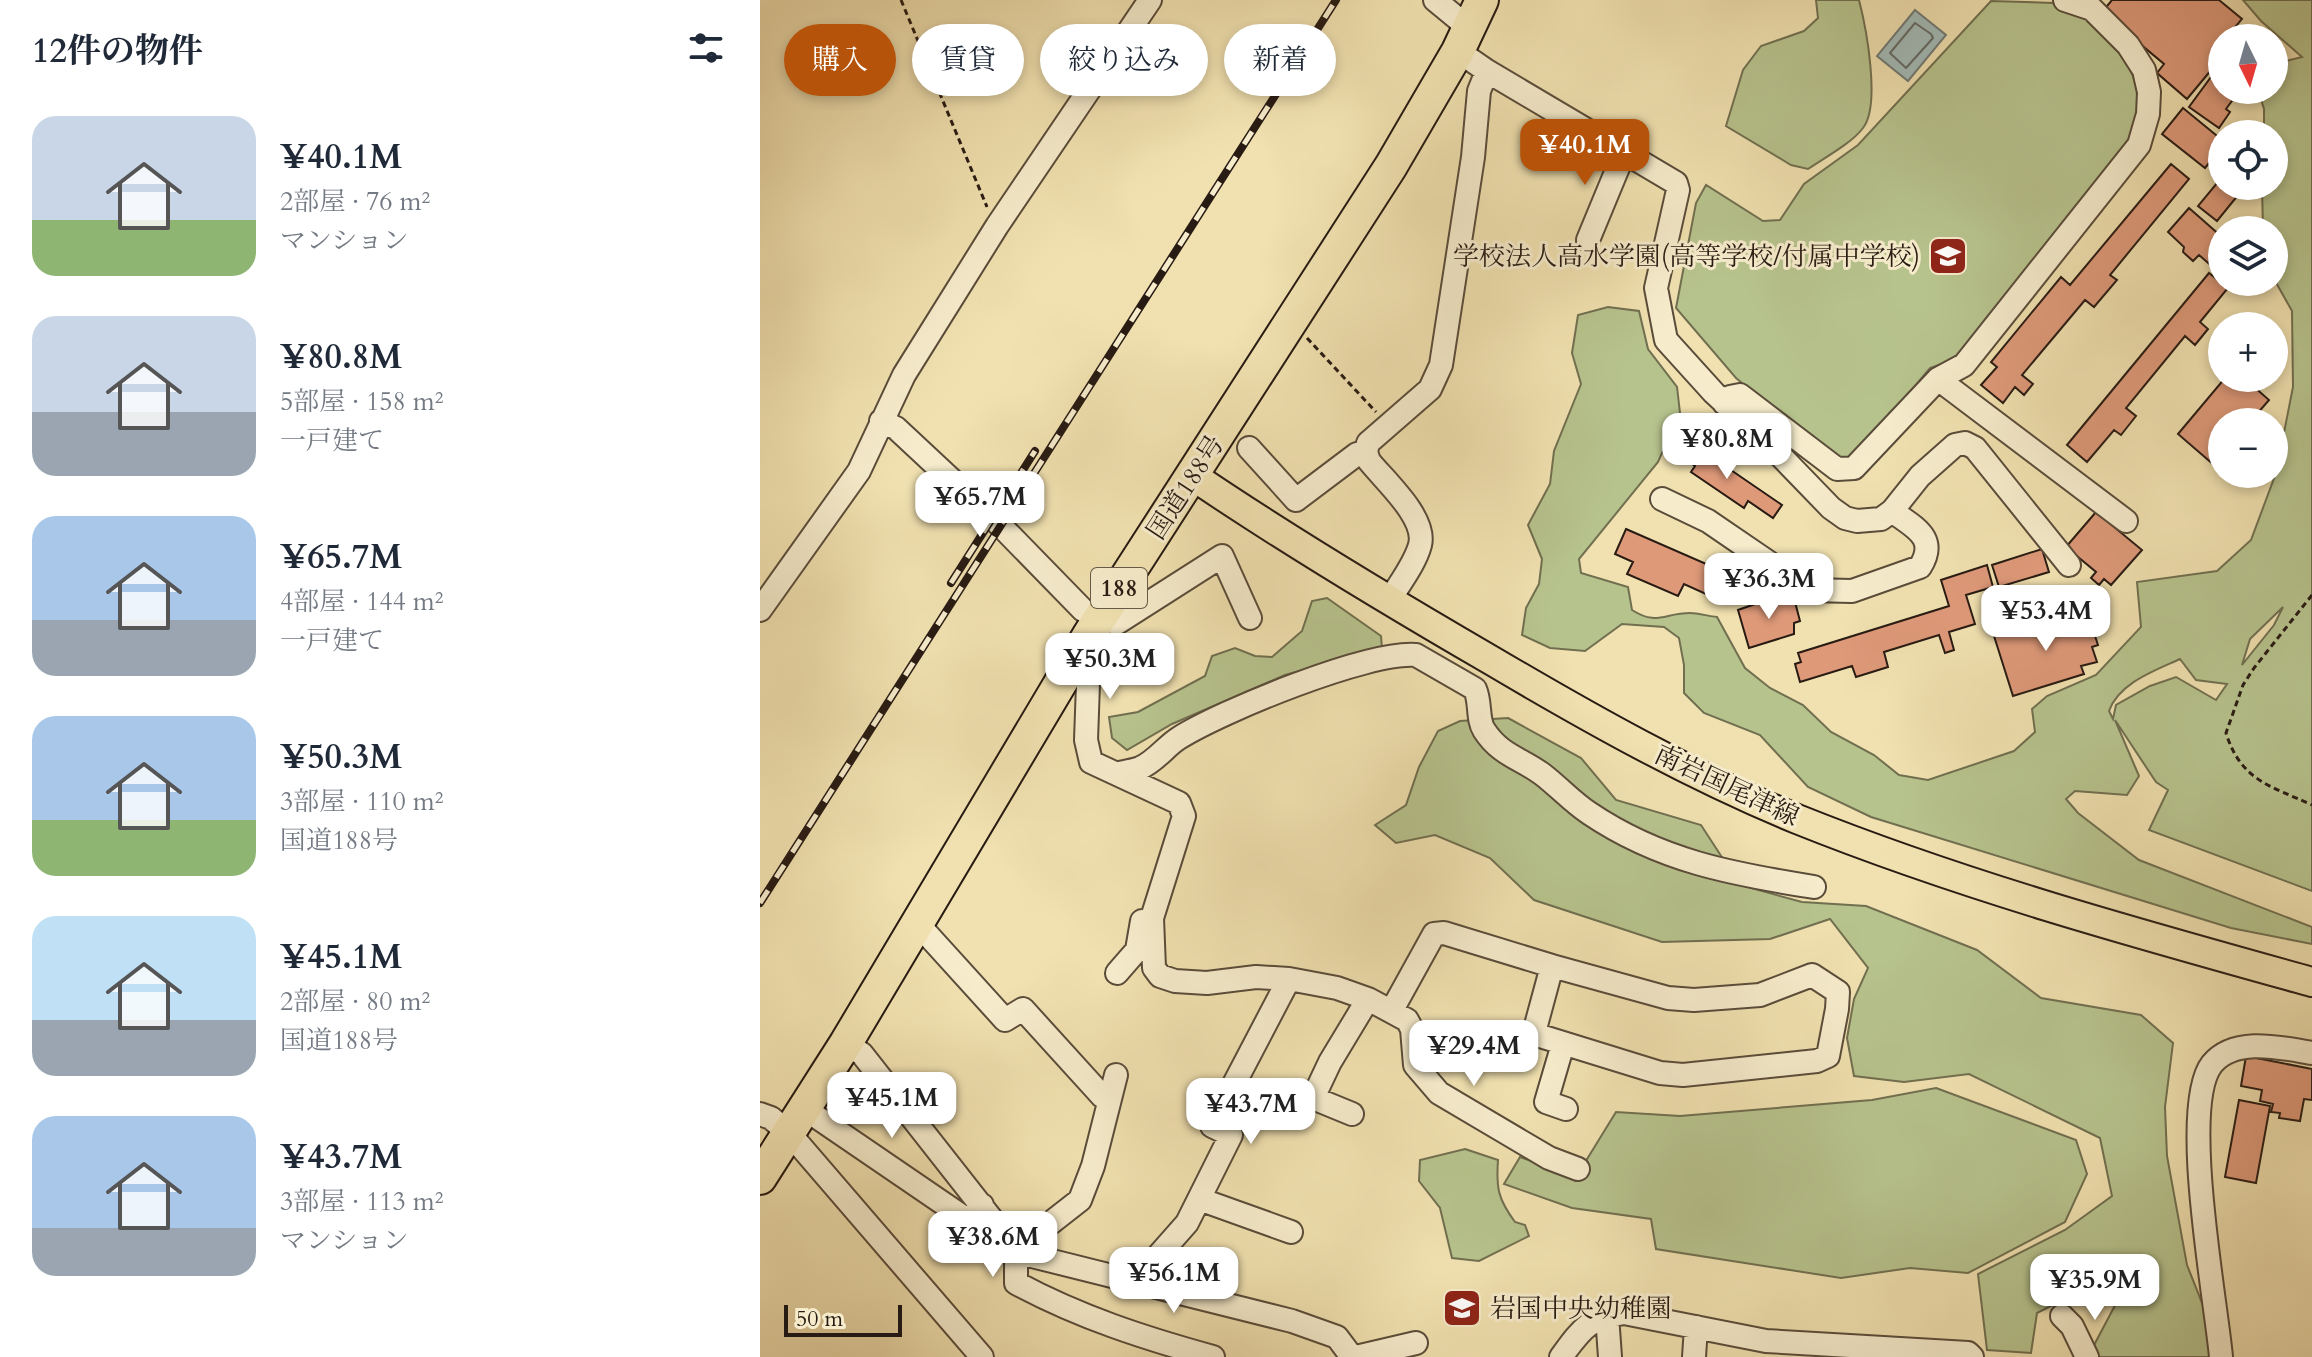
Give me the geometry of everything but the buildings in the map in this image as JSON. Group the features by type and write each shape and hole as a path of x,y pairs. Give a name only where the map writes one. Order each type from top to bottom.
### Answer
{"highway":[{"name":"国道188号","path":"760,1178 846,1043 1072,662 1391,166 1470,26"}],"main road":[{"name":"南岩国尾津線","path":"1193,476 1389,601 1688,770 1795,818 1906,861 2148,936 2312,982"}],"street":[{"path":"760,610 859,471 904,375 997,226 1150,0"},
{"path":"1435,0 1470,26 1487,71 1676,183 1678,190 1656,288 1666,340 1724,403 1831,508 1845,518 1868,522 1881,519 1892,511 1920,476 1955,445 1965,443 1975,448 2069,565"},
{"path":"1724,403 1730,397 1740,395 1837,469 1854,468 1938,379 1964,365 2139,145 2148,114 2149,92 2144,70 2128,45 2092,9 2065,0"},
{"path":"1389,601 1419,550 1422,529 1415,516 1369,461 1366,452 1368,443 1430,389 1441,365 1473,157 1479,91 1487,71"},
{"path":"1588,240 1624,153"},
{"path":"1938,379 2126,521"},
{"path":"881,421 896,428 1001,526 1083,610 1099,619 1117,623 1222,556 1250,618"},
{"path":"1249,448 1296,500 1357,454 1366,452"},
{"path":"1662,499 1708,521 1809,590 1834,592 1852,591 1920,567 1927,557 1927,542 1923,535 1892,511"},
{"path":"1117,774 1141,767 1179,738 1231,712 1290,688 1345,669 1405,654 1416,655 1475,689 1479,697 1482,727 1503,752 1540,773 1599,820 1673,858 1814,887"},
{"path":"1072,662 1085,675 1088,684 1086,740 1091,762 1179,803 1184,816 1152,918 1154,968 1160,976 1175,981 1207,983 1256,977 1289,979 1337,988 1392,1010 1407,1020 1412,1029 1415,1065 1439,1093 1549,1158 1578,1169"},
{"path":"1117,973 1137,950 1146,907 1155,902"},
{"path":"917,923 1005,1020 1023,1009 1109,1100"},
{"path":"1392,1010 1434,934 1444,933 1668,998 1694,1000 1760,995 1812,975 1838,992 1828,1056 1817,1061 1683,1075 1660,1073 1563,1044 1537,1035 1535,1029 1552,966"},
{"path":"1135,1282 1187,1223 1231,1135 1212,1126 1289,979"},
{"path":"1352,1114 1313,1098 1330,1062 1368,999"},
{"path":"846,1043 862,1054 1016,1250 1016,1283 1061,1308 1142,1337 1213,1357"},
{"path":"1563,1044 1546,1102 1566,1109"},
{"path":"2221,1357 2200,1175 2203,1089 2213,1064 2225,1054 2246,1047 2272,1046 2312,1053"},
{"path":"1016,1250 1080,1200 1093,1166 1116,1075"},
{"path":"760,1114 798,1122 969,1221 982,1205"},
{"path":"798,1122 982,1357"},
{"path":"1199,1199 1291,1232"},
{"path":"1016,1250 1292,1321 1337,1337 1354,1357 1416,1343"},
{"path":"1561,1357 1587,1324 1607,1315 1624,1313 1696,1327 1776,1349 1968,1353 1972,1357"},
{"path":"1607,1315 1610,1357"},
{"path":"2062,1316 2072,1326 2087,1357"},
{"path":"1694,1357 1696,1327"}],"path":[{"path":"901,0 990,217 997,226"},
{"path":"1292,322 1389,426"},
{"path":"2312,595 2243,685 2226,733 2244,768 2258,781 2312,805"}],"green space":[{"path":"1816,0 1859,0 1870,66 1871,102 1868,117 1858,134 1808,169 1791,165 1726,126 1743,70 1761,46 1804,31 1818,18"},
{"path":"2243,0 2312,0 2312,891 2149,830 2168,790 2156,782 2115,720 2139,776 2127,795 2075,791 2066,799 2078,813 2139,860 2312,927 2312,944 2231,928 1871,817 1808,787 1760,735 1704,713 1684,693 1684,665 1679,638 1664,627 1622,624 1585,651 1550,648 1522,635 1526,608 1539,584 1542,559 1528,525 1550,484 1554,451 1581,384 1572,353 1578,315 1608,307 1639,311 1648,349 1677,387 1680,413 1658,462 1579,559 1581,573 1628,587 1632,610 1641,615 1661,618 1690,613 1717,617 1745,668 1770,688 1803,705 1831,732 1874,755 1899,775 1928,780 2014,751 2035,732 2032,709 2047,696 2096,675 2141,627 2137,582 2217,571 2251,540 2270,488 2288,488 2288,412 2293,387 2292,311 2284,296 2288,296 2288,216 2263,216 2262,200 2288,200 2288,120 2264,120 2262,104 2288,104 2288,60 2302,57 2288,45 2288,24 2264,24","holes":["2283,607 2274,625 2242,665 2250,639","2180,659 2196,680 2227,684 2216,700 2176,677 2150,686 2116,705 2113,719 2109,711 2129,685"]},
{"path":"1991,1 2054,3 2093,19 2125,58 2137,85 2140,114 2136,141 1958,358 1930,368 1853,460 1837,462 1736,378 1676,308 1696,203 1706,185 1763,221 1780,220 1804,184 1858,145"},
{"path":"1327,598 1381,636 1382,648 1285,675 1172,724 1127,750 1112,738 1109,717 1138,712 1205,676 1212,656 1235,648 1255,656 1272,657 1302,631 1312,601"},
{"path":"1508,718 1581,758 1616,800 1701,825 1740,885 1802,902 1866,906 1977,950 2041,998 2141,1015 2173,1043 2165,1107 2167,1156 2187,1265 2204,1308 2211,1357 2094,1357 2092,1349 2121,1294 2091,1270 2063,1300 2037,1313 2031,1353 1987,1350 1978,1274 2065,1230 2112,1196 2100,1138 1969,1074 1904,1082 1854,1076 1847,1038 1854,999 1868,968 1830,919 1770,939 1662,942 1534,900 1490,858 1435,835 1396,843 1375,825 1406,805 1419,767 1438,731 1460,721"},
{"path":"1936,1088 2076,1140 2087,1174 2065,1222 1968,1273 1910,1268 1841,1278 1656,1249 1651,1219 1572,1208 1504,1184 1520,1157 1576,1177 1616,1112 1680,1116 1872,1100"},
{"path":"1465,1149 1498,1160 1498,1186 1502,1200 1515,1222 1525,1225 1529,1236 1479,1261 1452,1258 1440,1208 1419,1181 1420,1160"}],"water":[{"path":"1915,10 1946,35 1908,81 1877,56"}],"railway":[{"path":"760,903 1336,0"},
{"path":"951,583 1035,451"}],"place":[{"name":"学校法人高水学園(高等学校/付属中学校)","path":"1948,256"},
{"name":"岩国中央幼稚園","path":"1462,1308"}]}
